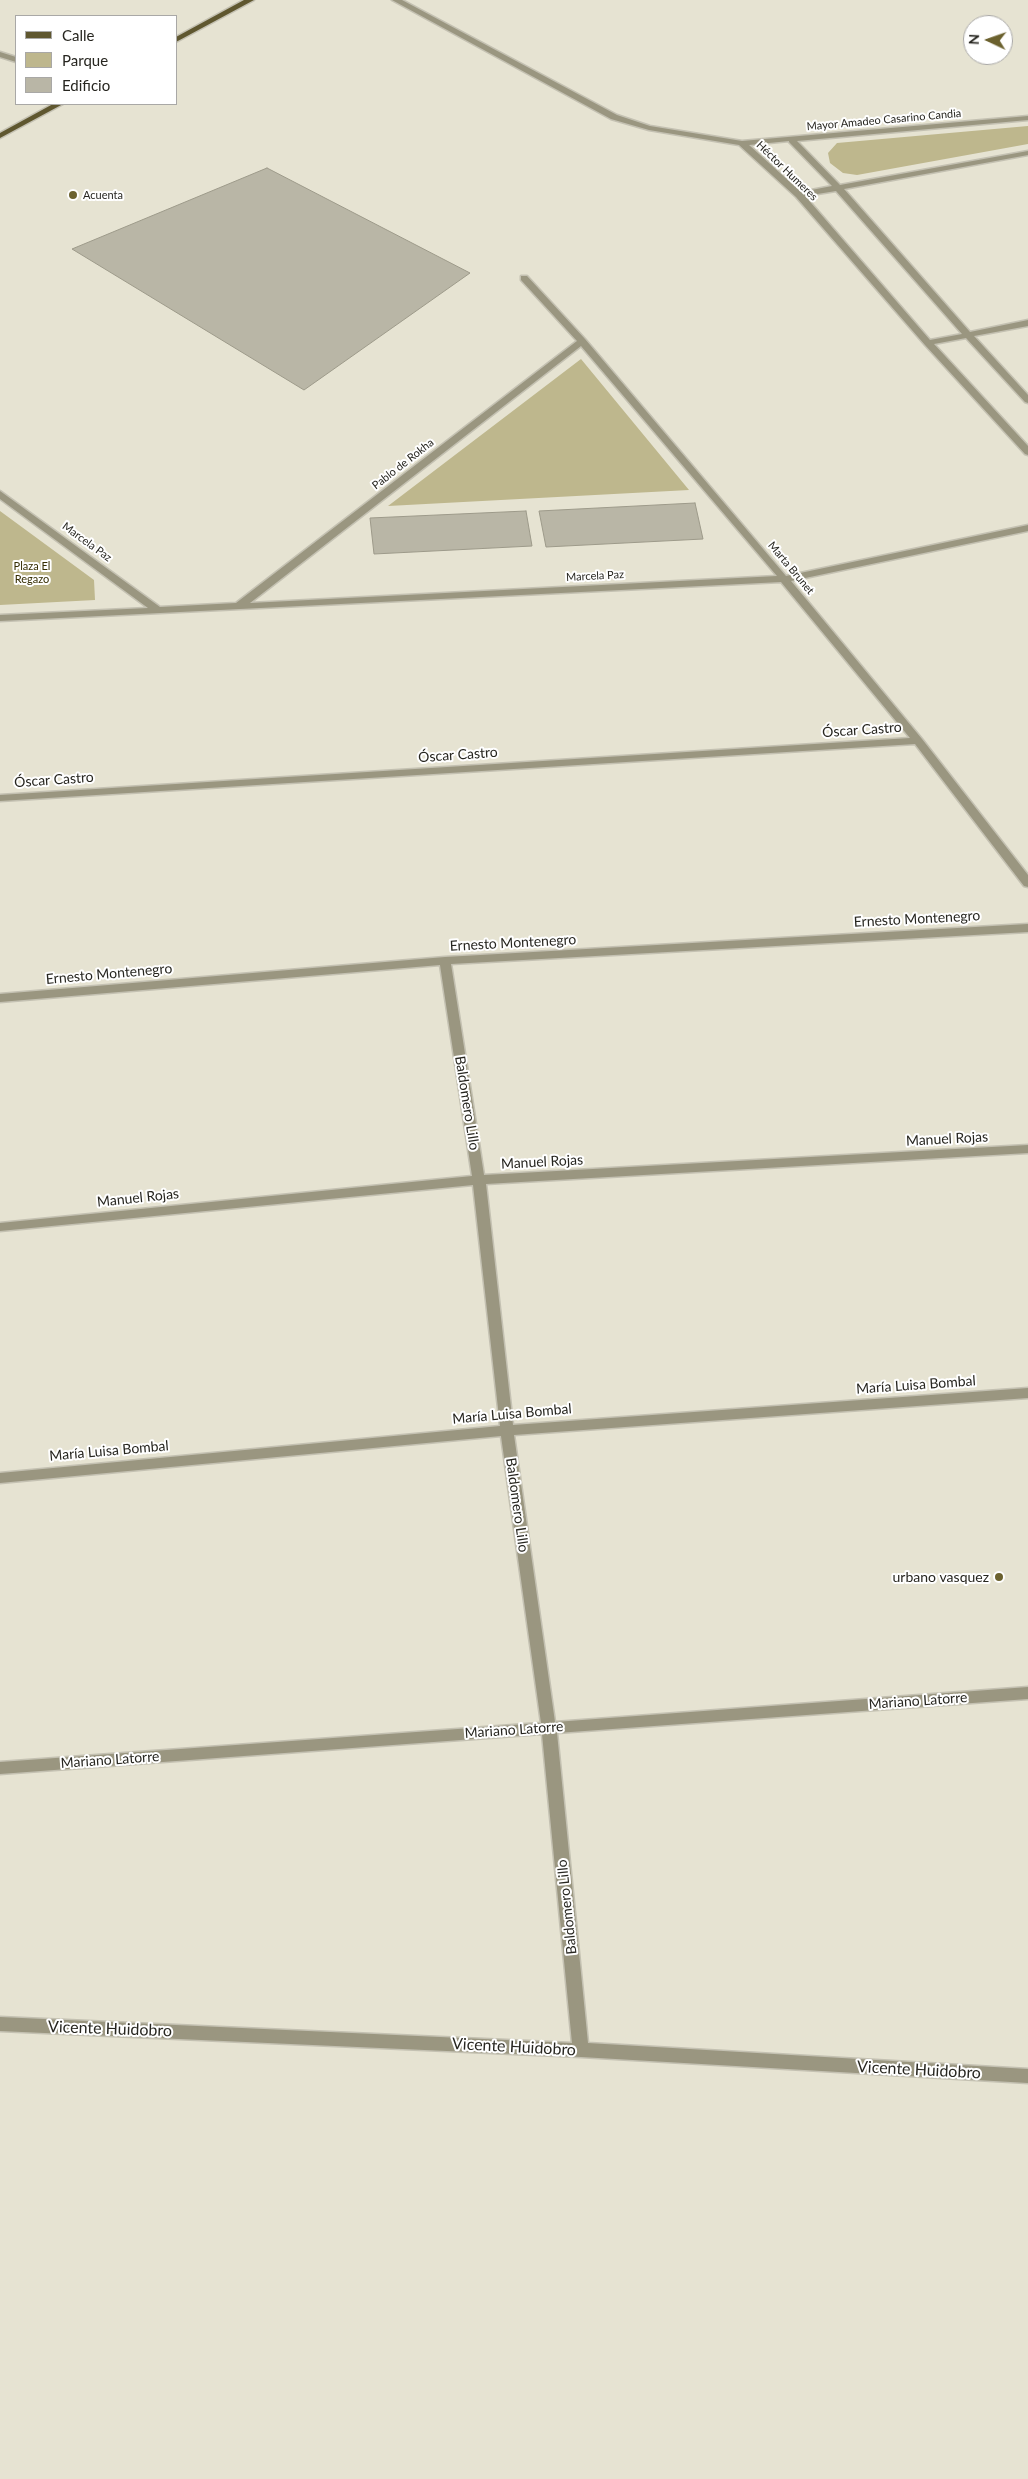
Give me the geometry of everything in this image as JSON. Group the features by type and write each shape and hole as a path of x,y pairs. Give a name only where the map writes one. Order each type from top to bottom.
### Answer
{"main road":[{"path":"178,39 250,0"},
{"path":"0,136 57,105"}],"street":[{"name":"Héctor Humeres","path":"396,0 614,117 649,128 742,144 799,195 928,343 1028,452"},
{"path":"0,54 15,60"},
{"name":"Mayor Amadeo Casarino Candia","path":"742,144 1028,118"},
{"name":"Héctor Humeres","path":"792,140 837,187 1028,400"},
{"path":"799,195 1028,153"},
{"name":"Marta Brunet","path":"524,278 582,341 784,579 918,742 1028,882"},
{"path":"928,343 1028,323"},
{"name":"Pablo de Rokha","path":"239,606 582,341"},
{"name":"Marcela Paz","path":"0,494 159,611"},
{"name":"Marcela Paz","path":"0,618 784,579 1028,528"},
{"name":"Óscar Castro","path":"0,798 918,742"},
{"name":"Ernesto Montenegro","path":"0,998 445,962 1028,928"},
{"name":"Baldomero Lillo","path":"445,962 479,1180 506,1430 549,1728 580,2050"},
{"name":"Manuel Rojas","path":"0,1227 479,1180 1028,1149"},
{"name":"María Luisa Bombal","path":"0,1478 506,1430 1028,1393"},
{"name":"Mariano Latorre","path":"0,1768 1028,1693"},
{"name":"Vicente Huidobro","path":"0,2024 580,2050 1028,2076"}],"green space":[{"path":"1028,126 1028,144 857,175 843,173 830,163 828,153 837,143"},
{"path":"581,359 689,490 388,506"},
{"name":"Plaza El Regazo","path":"0,511 94,580 95,600 0,605"}],"building":[{"path":"267,168 470,273 304,390 72,249"},
{"path":"695,503 703,539 546,547 539,511"},
{"path":"526,511 532,546 374,554 370,518"}],"place":[{"name":"Acuenta","path":"73,195"},
{"name":"urbano vasquez","path":"999,1577"}]}
